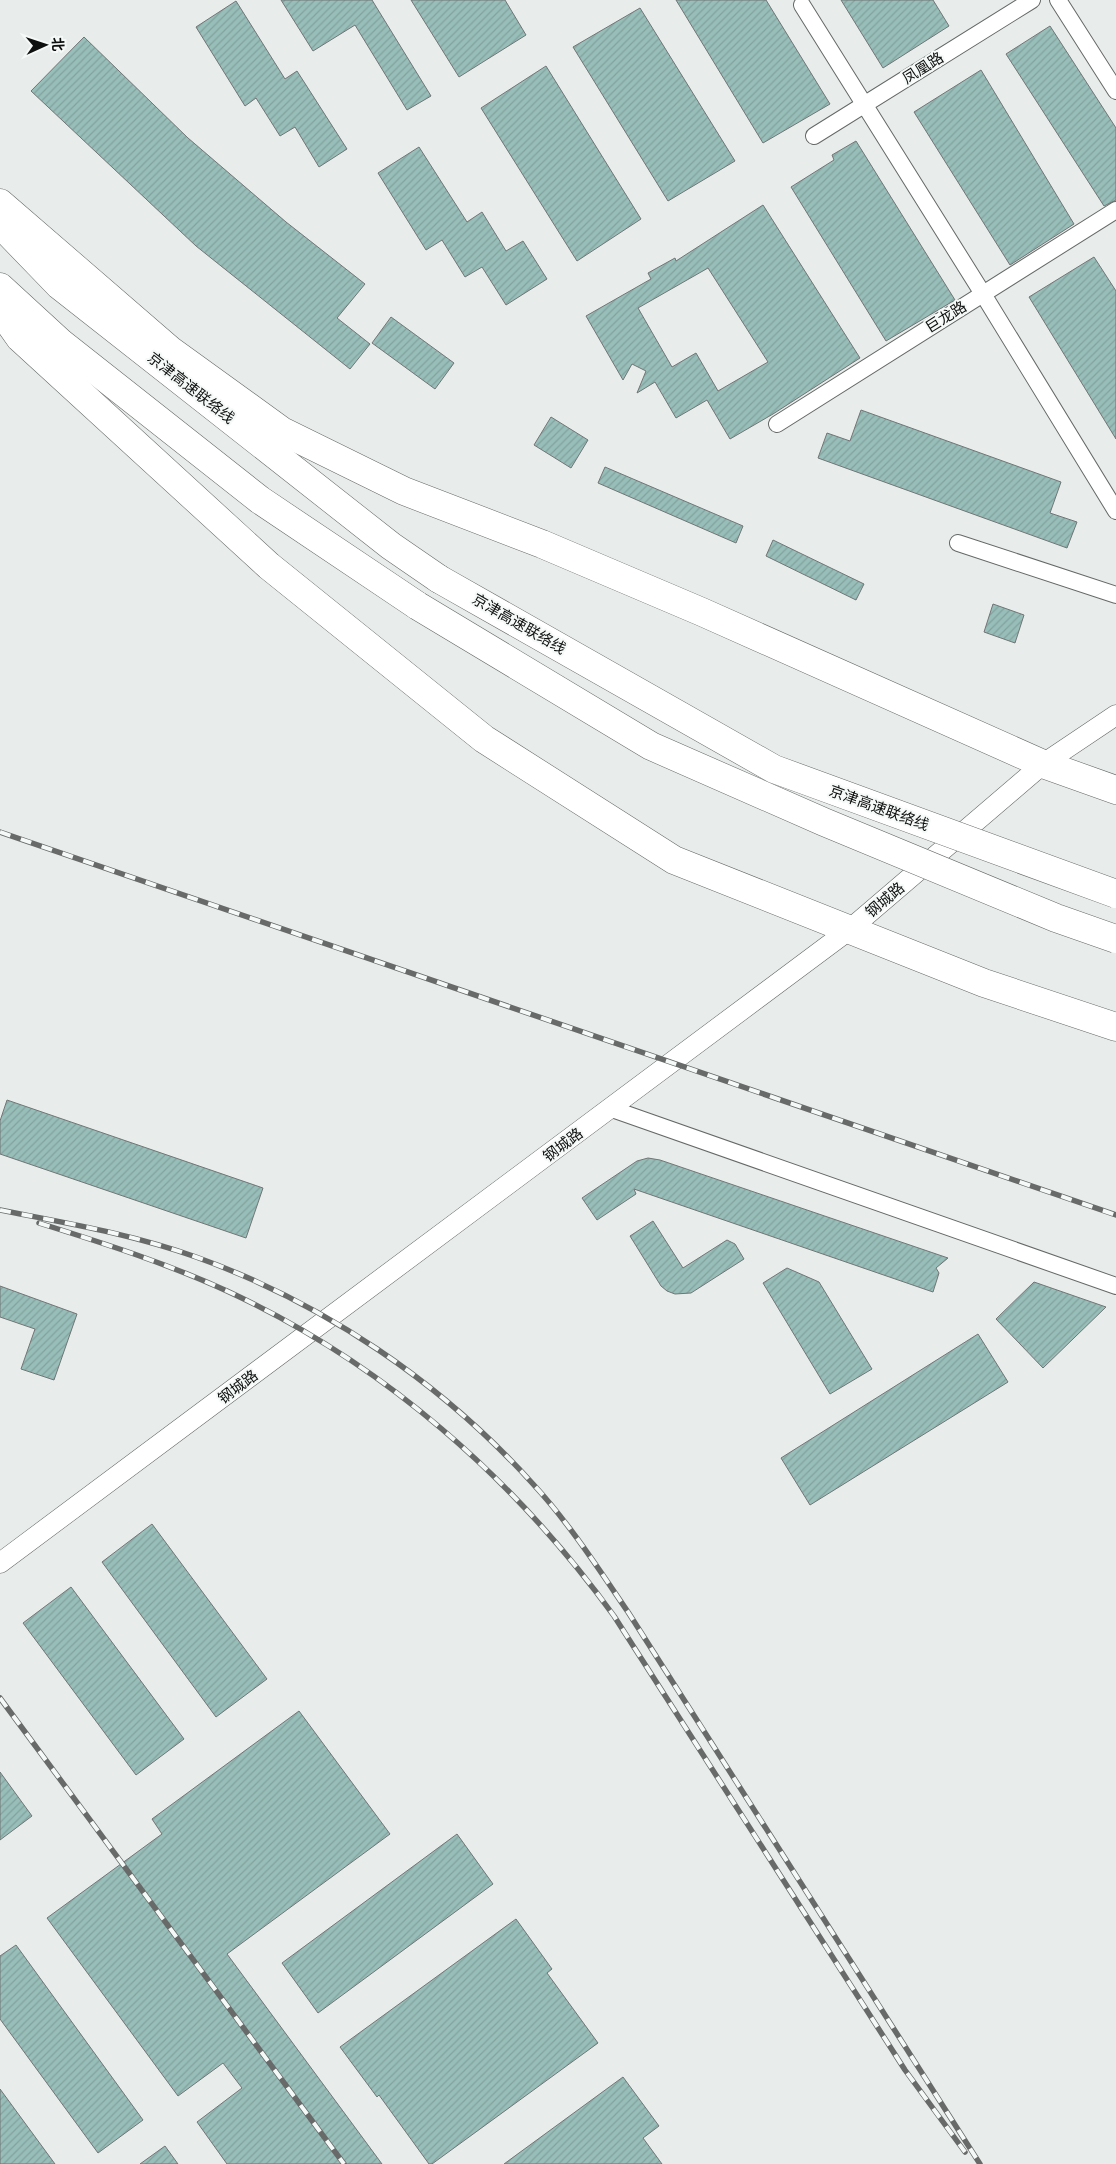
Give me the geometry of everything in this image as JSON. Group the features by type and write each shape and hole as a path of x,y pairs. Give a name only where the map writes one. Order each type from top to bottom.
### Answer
{"highway":[{"path":"0,203 170,350 282,431 404,491 542,544 702,612 1043,764 1116,790"},
{"name":"京津高速联络线","path":"0,224 59,285 391,546 439,579 774,769 1116,894"},
{"name":"京津高速联络线","path":"0,287 61,343 260,500 418,606 651,746 1056,918 1116,939"},
{"path":"0,310 20,338 269,566 484,739 674,860 984,983 1116,1027"}],"street":[{"name":"凤凰路","path":"814,136 1032,0"},
{"path":"1058,0 1116,91"},
{"path":"802,5 1116,511"},
{"name":"巨龙路","path":"777,424 1116,210"},
{"path":"958,543 1116,596"},
{"name":"钢城路","path":"0,1563 612,1109 671,1062 849,930 1043,764 1116,715"},
{"path":"612,1109 1116,1286"}],"building":[{"path":"281,0 372,0 431,96 407,110 355,25 313,51"},
{"path":"411,0 505,0 526,35 459,77"},
{"path":"676,0 766,0 830,104 763,143"},
{"path":"841,0 933,0 949,26 883,68"},
{"path":"236,1 285,79 297,71 347,149 319,167 295,127 280,136 256,98 245,106 196,27"},
{"path":"640,8 735,161 668,201 573,47"},
{"path":"1050,26 1116,128 1116,200 1104,206 1006,54"},
{"path":"84,37 188,138 286,222 365,284 337,318 370,344 350,369 196,246 31,91"},
{"path":"546,66 641,219 577,261 481,108"},
{"path":"981,70 1074,224 1010,265 914,112"},
{"path":"856,141 955,300 886,341 791,187 834,160 832,155"},
{"path":"419,147 467,222 482,212 506,251 523,241 547,279 506,305 482,267 465,277 442,240 426,250 378,173"},
{"path":"763,205 860,358 773,414 730,439 707,400 676,418 655,382 637,393 646,371 632,364 623,380 586,316 651,279 648,273 675,258 676,261","holes":["708,268 768,362 718,391 696,353 672,367 638,308"]},
{"path":"1094,257 1116,291 1116,439 1029,297"},
{"path":"391,317 454,363 435,389 372,343"},
{"path":"861,410 1061,482 1050,513 1077,522 1067,548 818,458 827,433 850,441"},
{"path":"551,417 588,440 571,468 534,445"},
{"path":"605,467 743,526 736,543 598,483"},
{"path":"773,540 864,584 856,600 766,556"},
{"path":"993,604 1024,615 1015,643 984,632"},
{"path":"7,1100 263,1188 246,1238 0,1154 0,1121"},
{"path":"648,1158 660,1160 948,1258 936,1268 939,1273 933,1292 634,1189 636,1194 597,1220 582,1198 637,1161"},
{"path":"653,1221 683,1268 727,1240 735,1244 744,1259 691,1293 675,1294 667,1291 661,1286 630,1236"},
{"path":"787,1268 819,1282 872,1369 830,1394 763,1283"},
{"path":"1034,1282 1106,1307 1043,1368 996,1319"},
{"path":"0,1286 77,1314 54,1380 21,1369 35,1329 0,1317"},
{"path":"978,1334 1008,1382 810,1505 781,1458"},
{"path":"152,1524 267,1679 216,1717 102,1562"},
{"path":"71,1587 184,1739 136,1775 23,1623"},
{"path":"299,1711 390,1834 227,1954 382,2164 227,2164 197,2122 242,2088 223,2063 178,2096 47,1918 162,1834 152,1819"},
{"path":"0,1772 32,1816 0,1840"},
{"path":"457,1834 493,1884 318,2013 282,1963"},
{"path":"516,1919 552,1969 547,1973 598,2043 432,2164 429,2164 379,2095 377,2097 340,2047"},
{"path":"16,1945 143,2120 98,2153 0,2019 0,1956"},
{"path":"623,2077 659,2126 643,2138 662,2164 504,2164"},
{"path":"0,2089 55,2164 0,2164"},
{"path":"165,2146 178,2164 140,2164"}],"railway":[{"path":"0,832 1116,1215"},
{"path":"0,1210 99,1230 172,1249 243,1276 290,1298 335,1322 420,1380 460,1412 498,1447 559,1514 628,1612 980,2164"},
{"path":"39,1223 181,1271 227,1291 284,1320 339,1353 392,1389 489,1472 533,1517 575,1565 614,1616 905,2070 965,2152"},
{"path":"0,1698 344,2164"}]}
